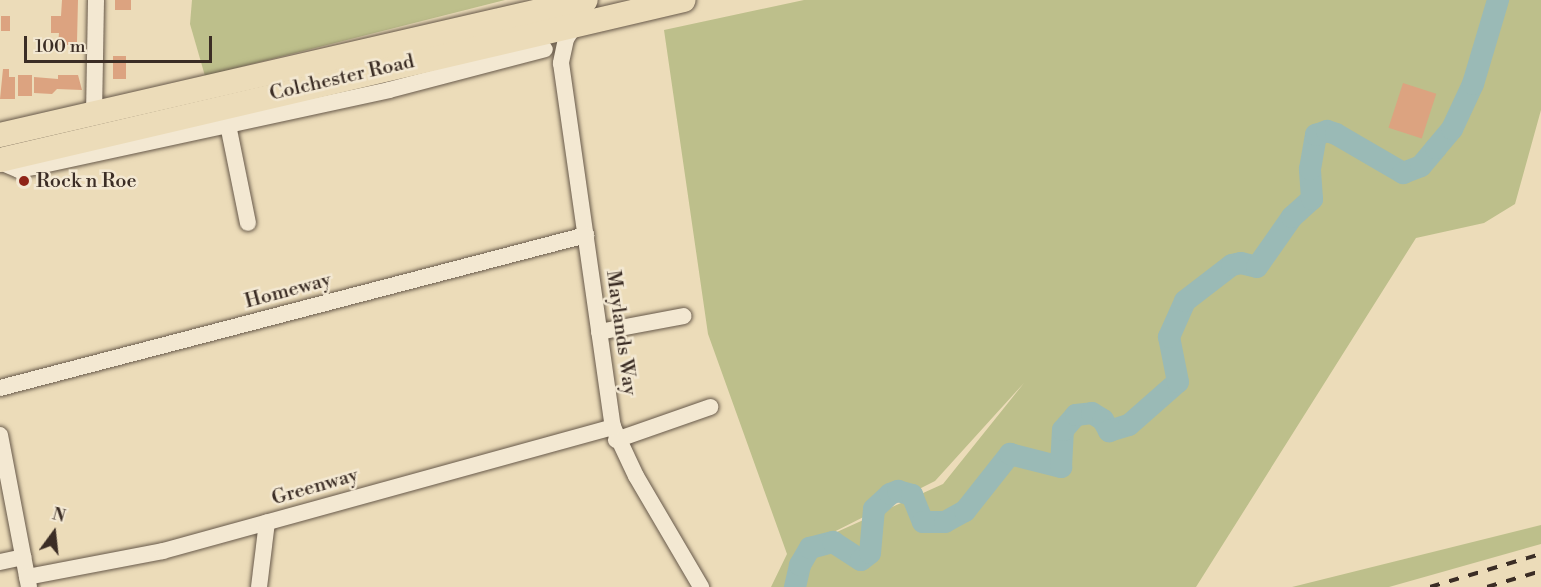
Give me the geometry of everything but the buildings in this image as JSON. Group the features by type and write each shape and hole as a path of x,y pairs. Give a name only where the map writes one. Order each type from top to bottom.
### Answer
{"highway":[{"name":"Colchester Road","path":"0,135 586,0"},
{"name":"Colchester Road","path":"0,161 226,115 512,38 573,29 684,0"}],"street":[{"path":"93,115 96,0"},
{"name":"Colchester Road","path":"226,115 444,77 546,50 573,29"},
{"name":"Maylands Way","path":"573,29 561,63 615,433 701,587"},
{"path":"512,38 546,50 561,63"},
{"path":"226,115 248,223"},
{"name":"Homeway","path":"0,388 586,235"},
{"path":"599,332 684,316"},
{"name":"Greenway","path":"28,582 163,552 267,522 710,407"},
{"path":"0,435 28,582"},
{"path":"259,587 267,522"},
{"path":"0,562 23,557"}],"green space":[{"path":"192,0 505,0 205,76 190,24"},
{"path":"804,0 1541,0 1541,110 1515,204 1484,223 1416,238 1196,587 771,587 787,554 708,334 664,30","holes":["1024,383 943,484 808,545 935,481"]},
{"path":"1541,525 1541,544 1389,587 1292,587"}],"waterway":[{"path":"795,587 800,565 810,548 833,542 861,560 870,553 874,509 890,494 898,491 912,495 923,522 945,522 965,511 1010,454 1061,467 1063,430 1076,415 1092,413 1103,420 1109,431 1129,425 1178,382 1169,337 1185,301 1232,265 1241,263 1257,267 1292,217 1312,199 1310,169 1316,135 1327,131 1336,134 1403,173 1421,166 1452,129 1473,84 1498,0"}],"railway":[{"path":"1430,587 1541,554"},
{"path":"1487,587 1541,571"}],"place":[{"name":"Rock n Roe","path":"24,181"}]}
